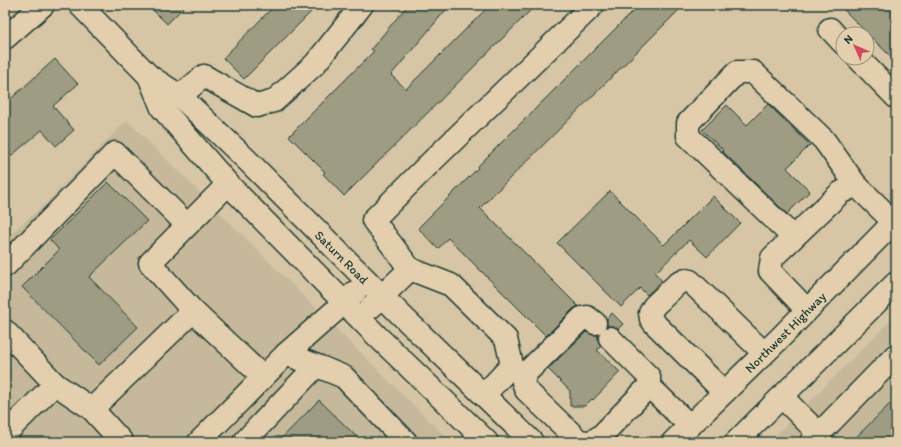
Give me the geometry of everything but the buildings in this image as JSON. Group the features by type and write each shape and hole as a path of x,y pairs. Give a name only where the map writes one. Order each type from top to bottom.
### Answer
{"street":[{"path":"5,38 43,5"},
{"name":"Saturn Road","path":"80,5 149,76 180,96 248,161 382,297 532,442"},
{"path":"180,96 204,76 257,106 274,101 315,64 362,5"},
{"path":"484,396 512,366 506,338 451,285 410,269 373,220 593,5"},
{"path":"866,66 896,97"},
{"path":"793,238 688,136 688,123 737,72 753,72 824,140 856,185 895,222"},
{"name":"Saturn Road","path":"149,76 162,108 228,184 378,337 485,441"},
{"path":"6,265 115,153 187,225"},
{"path":"228,184 150,263 193,310 263,377"},
{"path":"807,310 770,271 772,258 840,193 856,185"},
{"name":"Northwest Highway","path":"673,442 895,222"},
{"path":"360,318 410,269"},
{"path":"724,392 654,323 651,319 650,313 654,306 677,284 686,280 690,281 764,353"},
{"path":"199,442 286,354 345,302 366,281"},
{"path":"736,442 896,283"},
{"path":"92,409 193,310"},
{"path":"595,323 587,317 582,318 526,373 523,382 526,390 584,442 601,436 649,386 649,377 610,338"},
{"path":"5,331 55,384 92,409 122,442"},
{"path":"286,354 344,377 406,442"},
{"path":"782,397 815,438 896,355"},
{"path":"244,442 316,366"},
{"path":"5,434 55,384"},
{"path":"649,386 690,426"},
{"path":"502,413 526,390"}],"shaded area":[{"path":"127,120 451,442 5,442 5,239 46,203"},
{"path":"896,315 896,442 769,442"}]}
